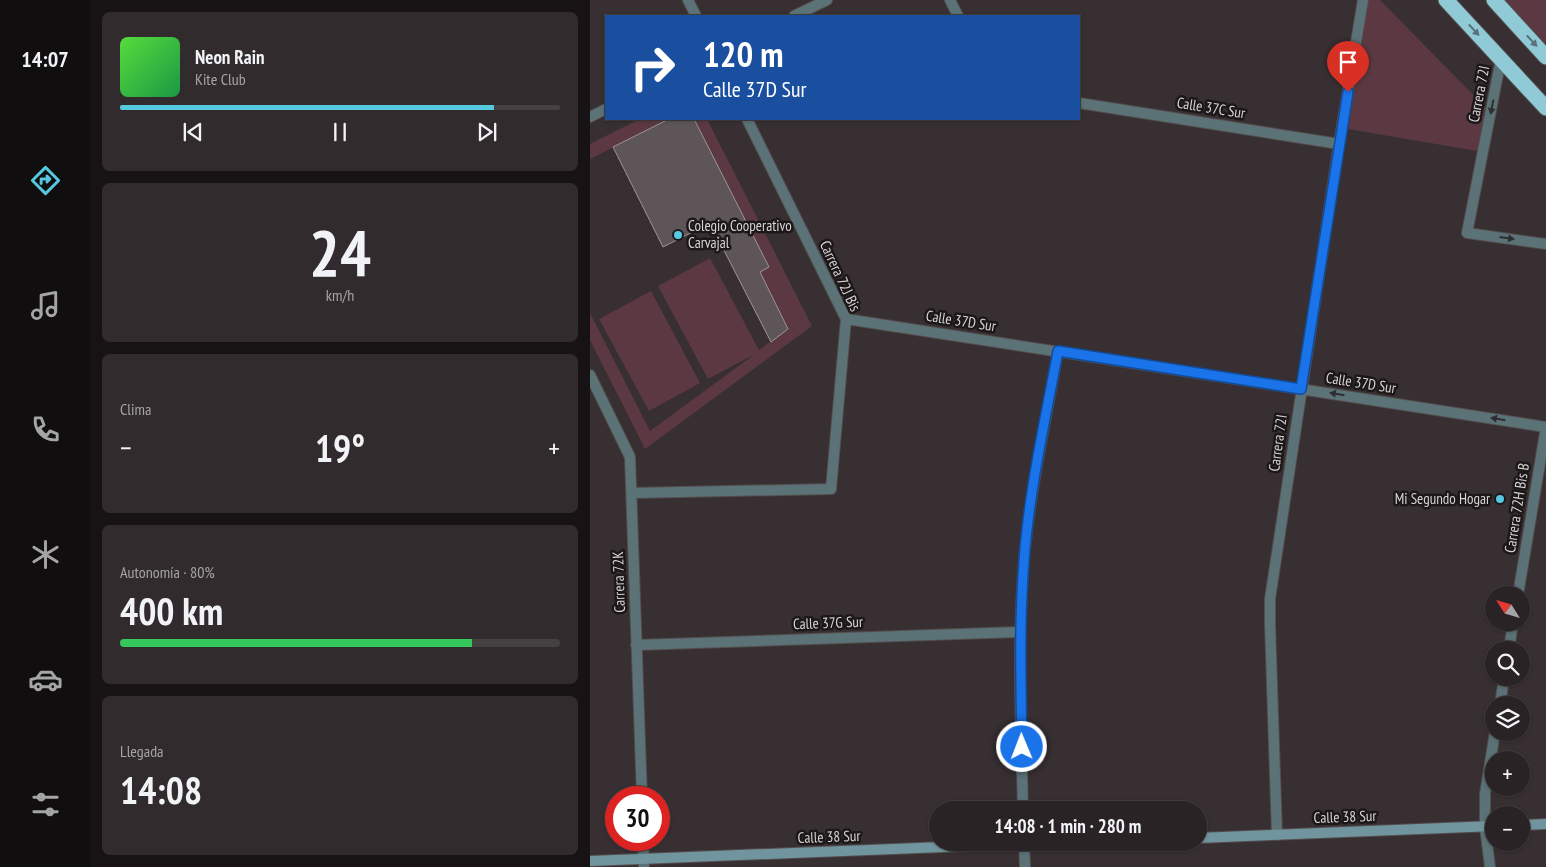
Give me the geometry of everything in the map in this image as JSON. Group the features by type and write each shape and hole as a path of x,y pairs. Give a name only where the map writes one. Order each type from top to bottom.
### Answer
{"highway":[{"path":"1446,0 1546,108"},
{"path":"1494,0 1546,57"}],"street":[{"path":"688,0 696,15"},
{"path":"796,15 827,0"},
{"path":"950,0 958,15"},
{"name":"Carrera 72I","path":"1277,835 1270,599 1339,144 1363,0"},
{"name":"Carrera 72I","path":"1501,59 1467,233 1546,244"},
{"name":"Calle 37C Sur","path":"1080,103 1339,144"},
{"path":"590,117 605,110"},
{"name":"Carrera 72J Bis","path":"632,493 831,489 846,319 747,120"},
{"name":"Calle 37D Sur","path":"846,319 1546,427"},
{"path":"1023,801 1020,632 1024,560 1034,485 1058,351"},
{"name":"Carrera 72K","path":"590,375 630,457 642,786"},
{"name":"Carrera 72H Bis B","path":"1520,586 1546,427"},
{"name":"Calle 37G Sur","path":"636,645 1020,632"},
{"path":"1486,806 1485,794 1494,741"},
{"path":"1530,825 1546,824"},
{"name":"Calle 38 Sur","path":"1207,838 1485,826"},
{"name":"Calle 38 Sur","path":"590,861 644,863 929,848"},
{"path":"1024,851 1025,867"},
{"path":"1490,851 1490,867"}],"shaded area":[{"path":"1363,0 1380,0 1491,113 1483,152 1342,128"},
{"path":"1505,0 1546,0 1546,45"},
{"path":"638,120 667,120 590,159 590,144"},
{"path":"695,120 708,120 812,326 645,449 590,340 590,313 650,431 755,354 708,379 658,286 710,258 759,350 788,329 774,300 754,310 740,282 769,267"},
{"path":"651,291 700,383 649,411 599,319"}],"building":[{"path":"667,120 695,120 769,267 760,272 788,329 771,342 710,223 663,247 613,147"}],"place":[{"name":"Colegio Cooperativo Carvajal","path":"678,235"},
{"name":"Mi Segundo Hogar","path":"1500,499"}],"route":[{"path":"1022,747 1020,632 1024,560 1034,485 1058,351 1301,389 1348,92"}]}
